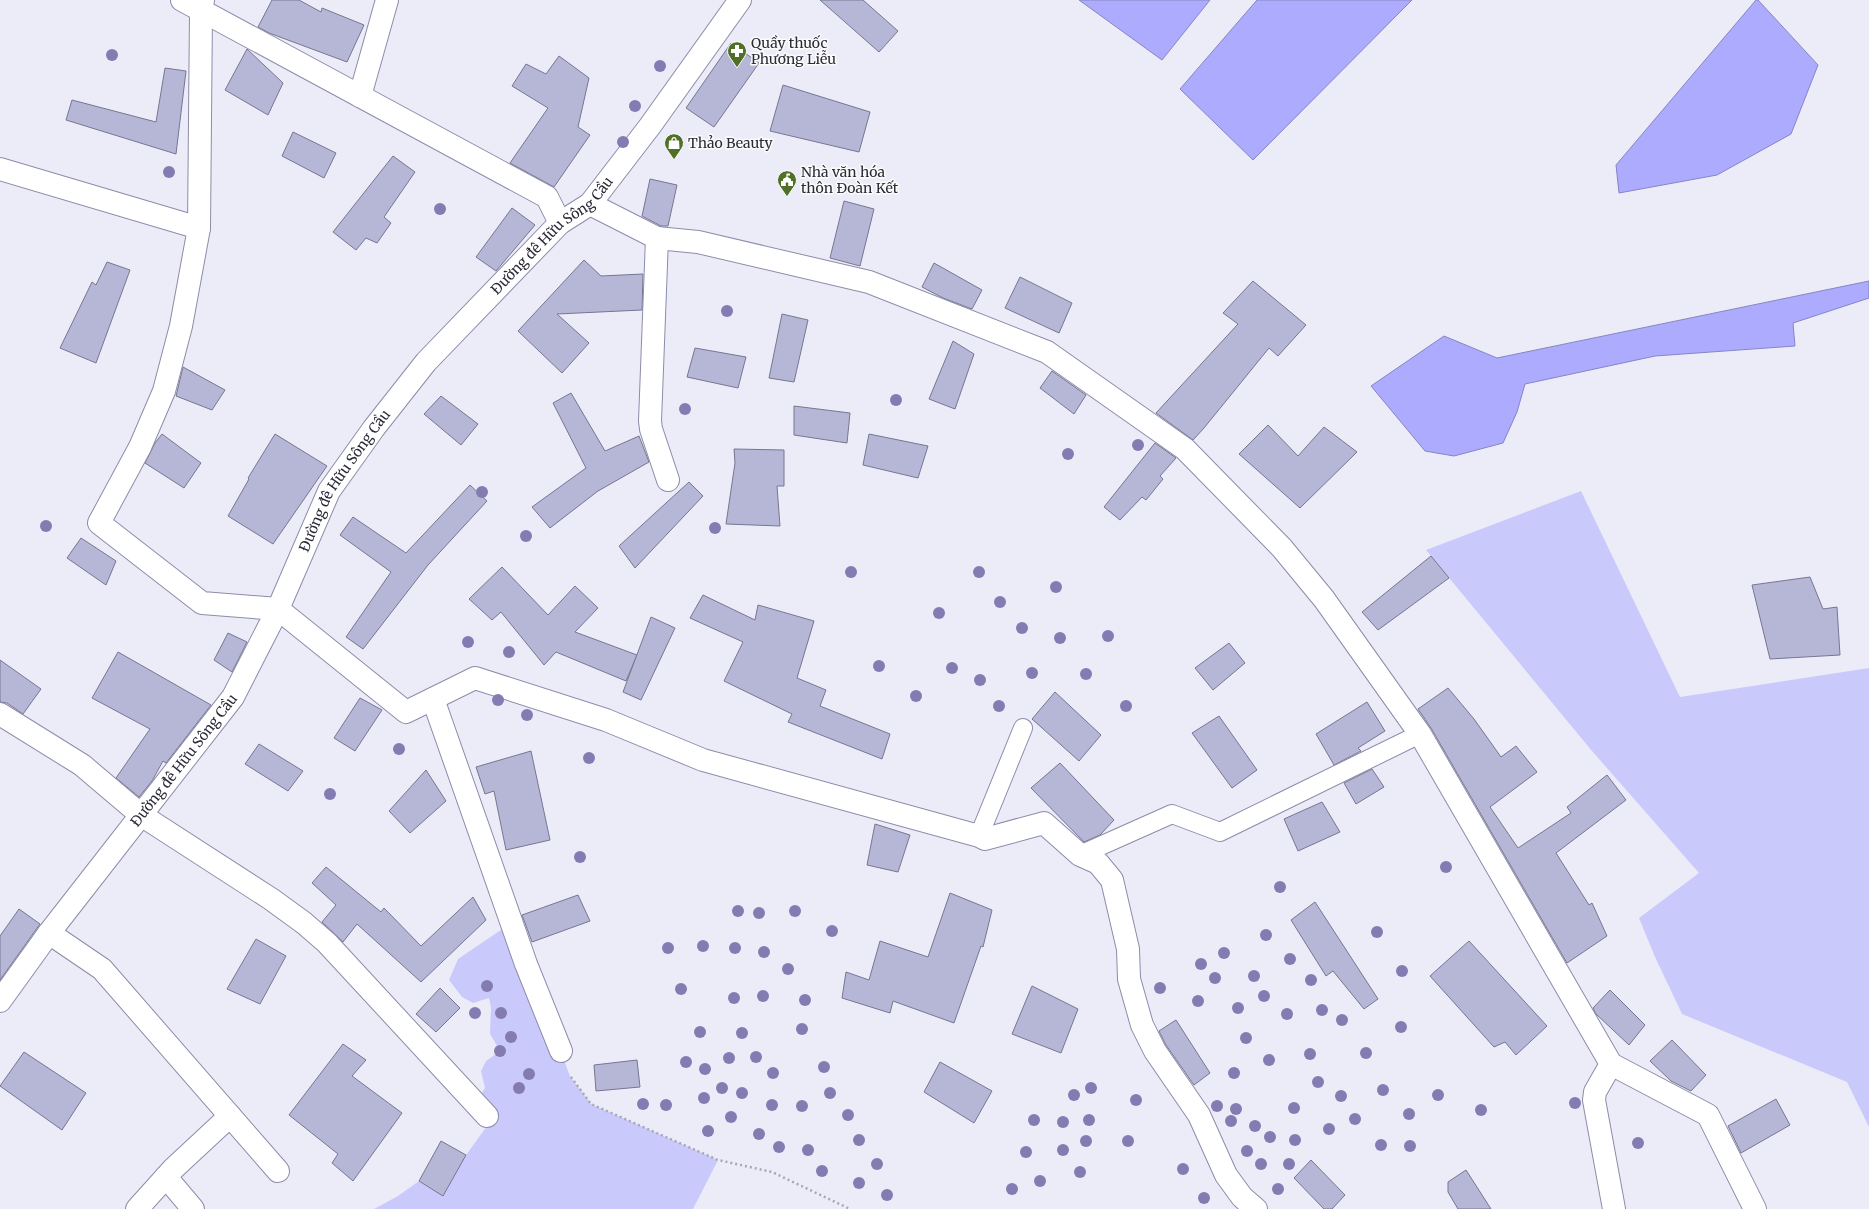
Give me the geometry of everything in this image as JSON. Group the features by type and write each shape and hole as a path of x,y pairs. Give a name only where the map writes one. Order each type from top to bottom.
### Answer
{"street":[{"path":"182,0 202,6 360,96 547,197 560,223"},
{"path":"360,96 387,0"},
{"name":"Đường đê Hữu Sông Cầu","path":"0,1001 49,934 233,697 278,609 329,491 356,453 426,362 560,223 590,204 650,126 740,0"},
{"path":"202,6 199,228 181,326 164,391 140,447 99,523 202,603 278,609 406,712 476,678 606,720 703,760 986,839 1044,823 1080,855 1098,863 1112,880 1128,949 1129,979 1142,1025 1155,1051 1199,1115 1226,1175 1242,1197 1256,1209"},
{"path":"0,169 199,228"},
{"path":"590,204 657,238 698,242 869,282 1047,352 1185,449 1282,548 1324,599 1420,734 1611,1064 1708,1115 1755,1209"},
{"path":"657,238 650,421 651,429 668,480"},
{"path":"434,699 526,964 561,1051"},
{"path":"0,714 82,765 141,815 271,899 304,923 327,943 487,1116"},
{"path":"49,934 102,969 278,1171"},
{"path":"1611,1064 1595,1092 1594,1100 1614,1209"},
{"path":"137,1209 166,1177 230,1116"},
{"path":"166,1177 193,1209"}],"lane":[{"path":"979,836 1023,728"},
{"path":"1080,855 1172,814 1220,832 1420,734"}],"path":[{"path":"561,1051 570,1076 591,1104 718,1160 772,1172 850,1209"}],"shaded area":[{"path":"1079,0 1210,0 1162,60"},
{"path":"1257,0 1412,0 1253,160 1180,89"},
{"path":"1756,0 1758,0 1818,65 1791,134 1717,175 1619,193 1616,165"},
{"path":"1869,281 1869,298 1793,323 1795,346 1655,356 1525,384 1517,412 1503,443 1454,456 1425,451 1371,386 1444,336 1497,358"},
{"path":"1581,491 1680,697 1869,668 1869,1127 1847,1082 1682,1014 1655,957 1639,918 1699,873 1592,751 1426,550"},
{"path":"511,923 570,1076 591,1104 718,1160 693,1209 374,1209 398,1196 419,1181 443,1195 466,1155 495,1115 475,1103 485,1088 481,1071 486,1061 500,1051 490,1034 491,1008 489,998 473,1003 462,997 449,980 458,959"}],"building":[{"path":"272,0 299,0 321,12 322,8 364,25 347,62 269,33 258,27"},
{"path":"820,0 863,0 898,31 879,52"},
{"path":"731,43 759,63 714,127 686,108"},
{"path":"247,49 283,83 268,115 225,90"},
{"path":"559,56 589,78 578,127 590,135 554,187 510,163 548,108 512,86 526,64 546,74"},
{"path":"165,68 186,71 176,154 66,120 72,100 156,122"},
{"path":"783,85 870,112 859,152 770,131"},
{"path":"293,132 336,153 324,178 282,156"},
{"path":"393,156 415,172 384,217 391,223 377,243 366,238 356,250 333,232"},
{"path":"650,179 677,185 668,226 661,226 642,216"},
{"path":"844,201 874,209 860,266 830,258"},
{"path":"512,208 535,225 496,271 476,257"},
{"path":"584,260 601,276 643,274 642,310 557,314 589,343 562,373 518,331"},
{"path":"107,262 130,270 96,363 60,348 92,282 96,285"},
{"path":"934,263 982,290 972,309 943,298 922,287"},
{"path":"1020,277 1072,303 1059,333 1005,308"},
{"path":"1253,281 1306,325 1278,356 1269,348 1193,440 1156,413 1238,324 1223,313"},
{"path":"782,314 808,320 794,382 769,378"},
{"path":"953,341 974,354 955,409 929,399"},
{"path":"695,348 746,357 738,388 687,377"},
{"path":"183,367 225,390 212,410 176,396"},
{"path":"1052,371 1086,395 1074,414 1040,388"},
{"path":"571,393 605,451 639,436 649,462 598,491 550,528 532,507 586,468 553,403"},
{"path":"441,396 478,424 461,445 424,414"},
{"path":"794,406 850,413 847,443 794,435"},
{"path":"1268,425 1298,456 1324,427 1357,452 1300,508 1239,454"},
{"path":"162,434 201,463 184,488 145,463 155,443"},
{"path":"275,434 327,466 273,544 228,516 249,479 248,478"},
{"path":"869,434 928,446 918,478 863,465"},
{"path":"1155,443 1176,458 1160,476 1163,479 1146,500 1142,497 1120,520 1104,507"},
{"path":"734,449 784,450 784,486 777,486 780,526 726,524 735,463"},
{"path":"689,482 703,496 635,568 619,546"},
{"path":"470,485 487,501 428,565 363,649 346,637 391,572 340,535 353,517 406,553"},
{"path":"81,538 116,561 106,585 67,558"},
{"path":"1431,556 1449,578 1378,630 1362,612"},
{"path":"502,567 548,615 575,586 598,608 575,632 637,655 626,681 556,652 544,665 501,612 492,620 469,599"},
{"path":"1810,577 1823,609 1837,607 1840,655 1770,659 1752,585"},
{"path":"703,595 755,620 758,605 814,621 797,678 826,690 820,706 890,734 882,759 788,722 792,714 724,681 743,642 690,618"},
{"path":"651,617 675,628 641,700 623,692"},
{"path":"228,633 247,642 232,672 214,660"},
{"path":"1229,643 1245,663 1213,690 1195,668"},
{"path":"118,652 211,705 166,763 163,761 152,781 139,797 116,778 150,729 92,698"},
{"path":"0,660 41,689 23,714 7,703 0,702"},
{"path":"1448,688 1474,719 1501,757 1516,746 1537,772 1490,807 1518,848 1571,813 1567,807 1607,775 1626,800 1556,853 1589,905 1592,903 1607,936 1567,963 1431,728 1418,709"},
{"path":"1055,692 1101,735 1079,761 1032,719"},
{"path":"360,698 382,710 355,751 334,738"},
{"path":"1367,702 1385,731 1358,748 1361,751 1334,765 1316,734"},
{"path":"1219,716 1257,770 1232,788 1192,733"},
{"path":"259,744 303,771 288,791 245,764"},
{"path":"531,751 550,840 506,850 494,791 485,794 476,767"},
{"path":"1060,763 1114,820 1100,835 1084,842 1031,788"},
{"path":"1372,769 1384,787 1356,804 1344,783"},
{"path":"426,770 446,801 410,833 389,811"},
{"path":"1322,802 1340,832 1298,851 1284,819"},
{"path":"875,824 910,835 898,872 867,865"},
{"path":"326,867 381,912 384,908 421,946 473,897 486,920 421,982 357,924 343,942 322,922 336,905 312,883"},
{"path":"950,893 992,910 983,947 981,946 954,1023 893,1001 890,1013 842,998 846,972 869,980 880,941 928,957"},
{"path":"578,895 590,921 532,942 522,915"},
{"path":"1315,902 1378,999 1364,1009 1333,971 1326,976 1291,920"},
{"path":"19,909 40,924 0,980 0,936"},
{"path":"256,939 286,956 260,1004 227,989"},
{"path":"1469,941 1547,1026 1516,1055 1505,1042 1494,1047 1430,976"},
{"path":"1032,986 1078,1009 1061,1053 1012,1034"},
{"path":"440,988 460,1008 436,1032 416,1014"},
{"path":"1610,990 1645,1025 1629,1045 1596,1014 1593,1008"},
{"path":"1176,1020 1210,1073 1194,1085 1166,1045 1159,1031"},
{"path":"1672,1040 1706,1075 1691,1091 1671,1081 1650,1061"},
{"path":"343,1044 366,1060 352,1076 402,1113 353,1181 332,1163 338,1154 289,1115"},
{"path":"24,1052 86,1093 62,1130 0,1086"},
{"path":"637,1060 640,1087 596,1091 594,1065"},
{"path":"940,1062 992,1091 974,1123 924,1092"},
{"path":"1776,1099 1790,1125 1741,1153 1728,1126"},
{"path":"441,1141 466,1155 443,1196 419,1181"},
{"path":"1311,1160 1345,1195 1332,1209 1324,1209 1294,1178"},
{"path":"1466,1170 1491,1209 1458,1209 1448,1192 1448,1182"}],"place":[{"name":"Quầy thuốc Phương Liễu","path":"737,68"},
{"name":"Thảo Beauty","path":"674,160"},
{"name":"Nhà văn hóa thôn Đoàn Kết","path":"787,197"}]}
